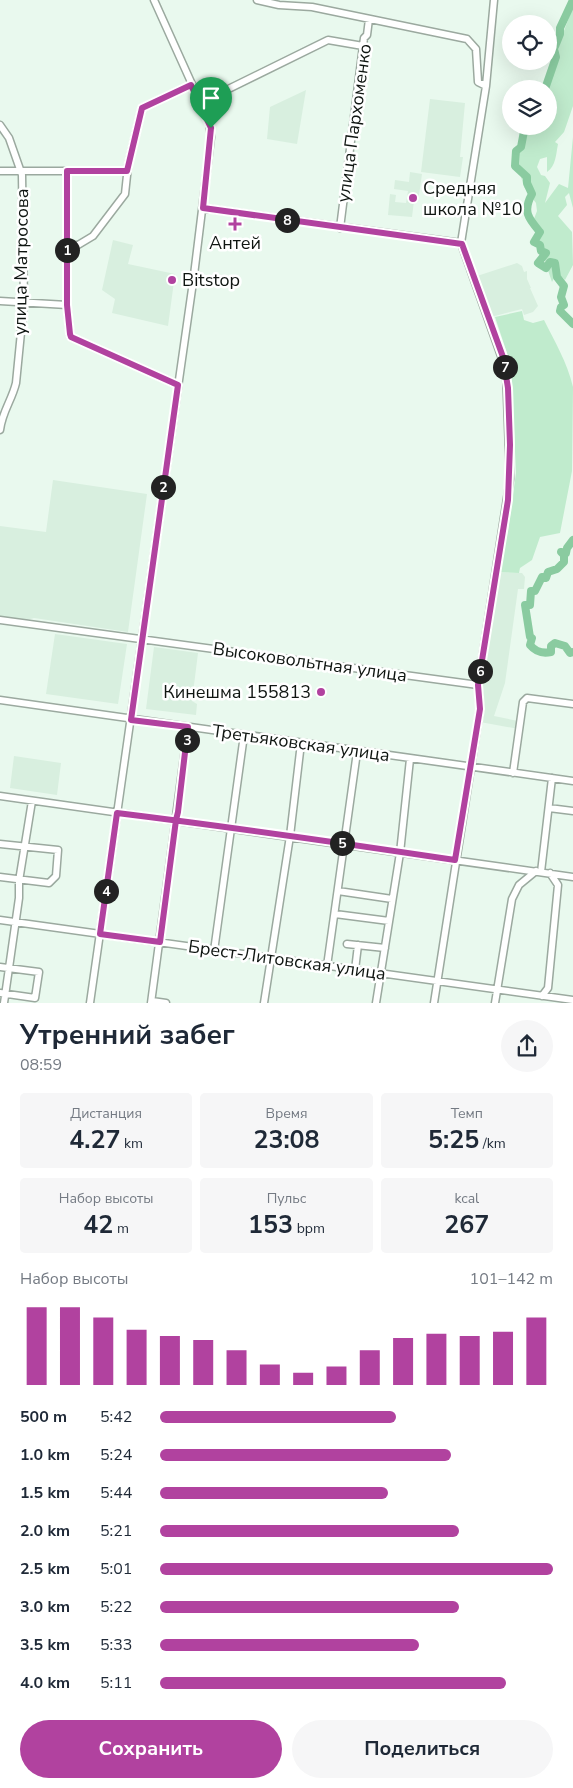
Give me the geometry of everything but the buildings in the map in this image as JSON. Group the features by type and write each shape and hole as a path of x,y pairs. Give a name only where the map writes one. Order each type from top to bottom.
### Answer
{"street":[{"path":"90,1003 203,208 212,133 155,0"},
{"path":"258,0 279,5 312,7 467,39 476,50 478,82 486,86"},
{"path":"434,1003 455,860 472,767 480,709 478,685 508,500 510,445 507,379 503,357 462,244 486,86 494,0"},
{"name":"улица Пархоменко","path":"340,228 363,46 369,18"},
{"path":"200,104 328,40 363,46"},
{"path":"67,245 78,245 93,236 125,194 127,171 142,108 191,85"},
{"name":"улица Матросова","path":"0,125 9,138 21,171 24,302 16,382 13,394 4,411 0,430"},
{"path":"0,171 127,171"},
{"path":"67,171 67,305 71,337 178,385"},
{"path":"203,208 462,244"},
{"path":"0,301 67,305"},
{"name":"Высоковольтная улица","path":"0,620 478,685"},
{"path":"513,773 523,702 527,698 573,704"},
{"name":"Третьяковская улица","path":"0,700 357,752 573,781"},
{"path":"166,1003 152,1002 188,727"},
{"path":"214,951 244,735"},
{"path":"264,1003 290,836 301,743"},
{"path":"327,966 357,752"},
{"path":"376,1003 400,853 410,759"},
{"path":"495,1003 512,899 519,885 538,872 552,778"},
{"path":"0,796 573,877"},
{"path":"4,1003 2,994 8,968 19,879 32,801"},
{"path":"549,808 573,811"},
{"path":"0,844 58,850 56,876 49,883 0,876"},
{"path":"542,996 548,988 557,908 558,886 550,873"},
{"path":"338,891 392,899"},
{"path":"335,914 389,921"},
{"name":"Брест-Литовская улица","path":"0,920 573,1000"},
{"path":"347,944 385,948"},
{"path":"355,970 358,945"},
{"path":"0,967 39,972 35,998 2,994"}],"shaded area":[{"path":"306,90 297,144 267,139 270,107"},
{"path":"430,99 465,103 460,157 463,157 460,177 421,172"},
{"name":"Средняя школа №10","path":"410,172 422,174 418,202 414,201 412,217 388,215 390,194 396,195 395,202 406,203 408,191 394,189 395,180 409,182"},
{"path":"113,240 133,245 128,264 175,274 168,326 112,313 115,299 102,290"},
{"path":"517,263 522,266 524,272 527,271 527,279 538,306 533,312 524,315 522,309 491,317 477,276"},
{"path":"53,480 147,494 128,632 34,618 27,620 0,617 0,526 46,532"},
{"path":"498,572 522,573 525,577 524,589 518,589 505,683 494,716 518,721 519,729 480,722 480,685"},
{"path":"55,634 127,644 118,704 46,694"},
{"path":"154,647 198,653 192,701 197,704 196,715 146,709"},
{"path":"14,756 61,763 57,795 10,788"}],"green space":[{"path":"573,7 573,106 564,132 555,142 558,144 552,166 547,172 547,157 540,159 537,167 541,175 545,176 550,183 545,203 559,184 568,188 573,137 573,208 569,193 565,197 567,205 558,216 572,232 573,265 565,280 557,272 552,282 532,224 537,211 536,203 524,187 519,170 520,148 526,135 557,135 557,80 550,80 552,70 557,70 557,54"},
{"path":"522,311 524,320 533,323 544,320 564,361 573,387 572,471 560,533 540,537 532,560 520,568 519,573 499,572 508,531 516,473 511,365 495,317"}],"waterway":[{"path":"548,80 556,57 554,49 560,34 560,28 573,0"},
{"path":"523,135 521,147 516,151 515,166 527,177 527,183 532,194 527,211 540,232 534,242 540,245 541,251 546,253 538,263 546,268 550,262 555,263 557,277 564,286 561,297 564,305 560,311 573,324"},
{"path":"573,540 566,553 561,552 564,555 564,562 557,569 548,572 546,578 542,577 535,591 531,591 530,605 525,605 530,637 532,638 530,645 532,647 548,653 551,652 551,646 555,643 565,646 570,653 573,652"}],"place":[{"name":"Средняя школа №10","path":"413,198"},
{"name":"Антей","path":"235,224"},
{"name":"Bitstop","path":"172,280"},
{"name":"Кинешма 155813","path":"321,692"}],"route":[{"path":"211,128 191,85 142,108 140,111 138,134 127,171 67,171 67,305 71,337 126,360 178,385 131,720 188,727 178,812 176,820 160,942 100,934 117,813 176,820 455,860 472,767 480,709 478,685 510,479 506,370 462,244 203,208 212,137 211,128"}]}
